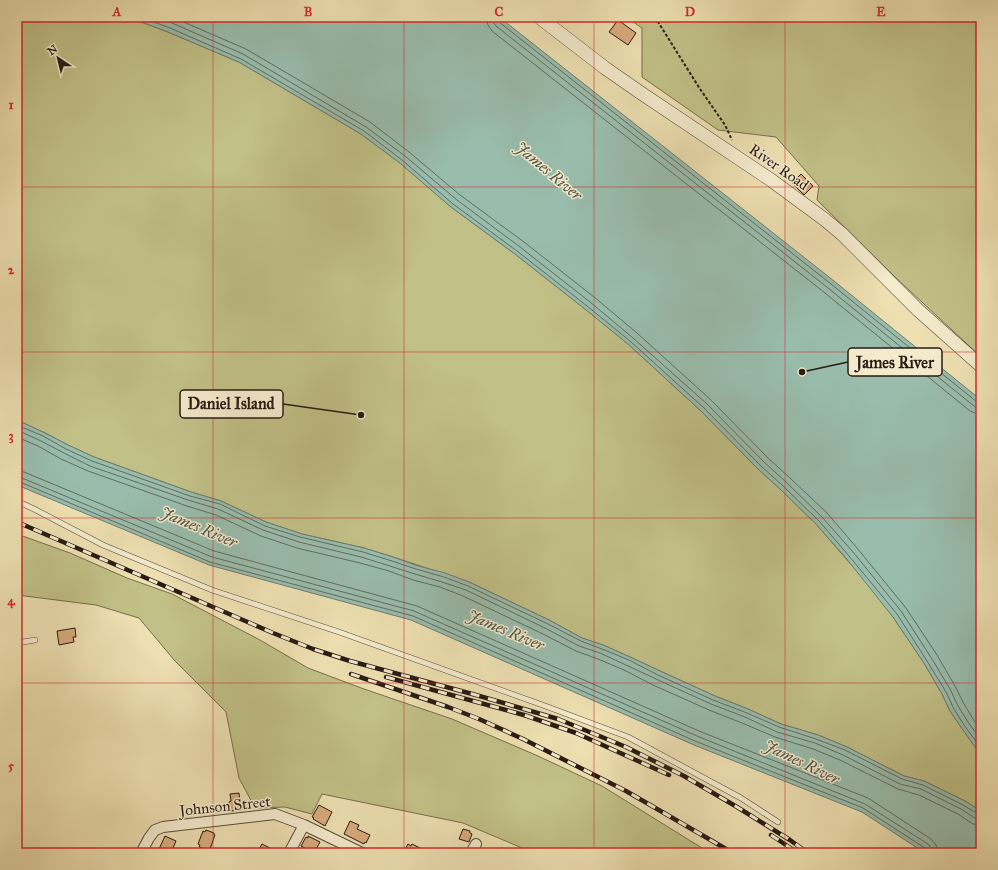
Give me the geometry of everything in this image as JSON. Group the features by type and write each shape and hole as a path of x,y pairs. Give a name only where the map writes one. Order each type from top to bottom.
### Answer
{"street":[{"name":"River Road","path":"539,17 605,68 737,156 824,219 842,234 918,310 981,366"},
{"name":"Johnson Street","path":"141,853 155,830 163,827 276,814 304,825 362,853"},
{"path":"289,853 304,825"}],"lane":[{"path":"17,501 103,545 212,590 338,632 628,737 741,798 778,822"},
{"path":"17,643 35,640"}],"path":[{"path":"655,17 700,89 725,125 732,139 737,156"}],"shaded area":[{"path":"17,17 128,17 239,62 361,134 400,163 451,207 515,254 628,344 701,411 758,469 816,524 873,590 924,663 950,711 980,754 981,811 965,801 924,781 904,776 847,747 818,735 781,724 603,645 582,638 549,620 469,582 364,548 302,534 266,522 221,501 191,492 94,457 17,420"},
{"path":"626,17 981,17 981,357 895,277 817,200 819,186 776,137 718,130 642,77 642,28"},
{"path":"17,534 70,553 127,578 172,594 260,640 308,668 452,719 538,756 602,786 710,853 534,853 463,823 322,794 312,814 285,807 255,808 239,778 226,712 175,661 139,618 96,605 17,595"}],"water":[{"name":"James River","path":"128,17 499,17 829,277 981,400 981,760 980,754 950,711 924,663 893,617 846,558 816,524 758,469 701,411 628,344 515,254 451,207 400,163 361,134 239,62"},
{"name":"James River","path":"17,420 94,457 191,492 221,501 266,522 302,534 364,548 469,582 549,620 582,638 603,645 781,724 818,735 847,747 904,776 924,781 965,801 981,811 981,853 925,853 862,812 694,745 411,620 209,565 17,485"}],"building":[{"path":"618,20 636,33 628,45 609,32"},
{"path":"801,174 813,186 804,195 792,183"},
{"path":"75,628 76,637 73,637 74,642 59,645 57,631"},
{"path":"239,793 241,810 230,811 230,794"},
{"path":"319,805 332,812 325,826 312,817"},
{"path":"350,821 359,825 357,829 370,835 366,843 365,842 364,844 344,834"},
{"path":"463,829 470,831 472,834 469,842 459,839"},
{"path":"206,830 214,833 215,835 210,849 208,848 208,850 199,847 200,845 198,844 203,831 205,832"},
{"path":"165,836 176,841 171,853 167,853 159,849"},
{"path":"308,836 320,842 314,853 301,846"},
{"path":"262,844 280,853 257,853"},
{"path":"408,844 411,846 412,844 430,853 403,853"}],"railway":[{"path":"17,522 313,649 350,661 558,719 626,747 684,776 737,807 808,853"},
{"path":"351,674 448,707 523,739 626,791 733,853"},
{"path":"386,677 524,715 576,733 669,775"},
{"path":"771,835 798,853"}],"place":[{"name":"James River","path":"802,372"},
{"name":"Daniel Island","path":"361,415"}]}
